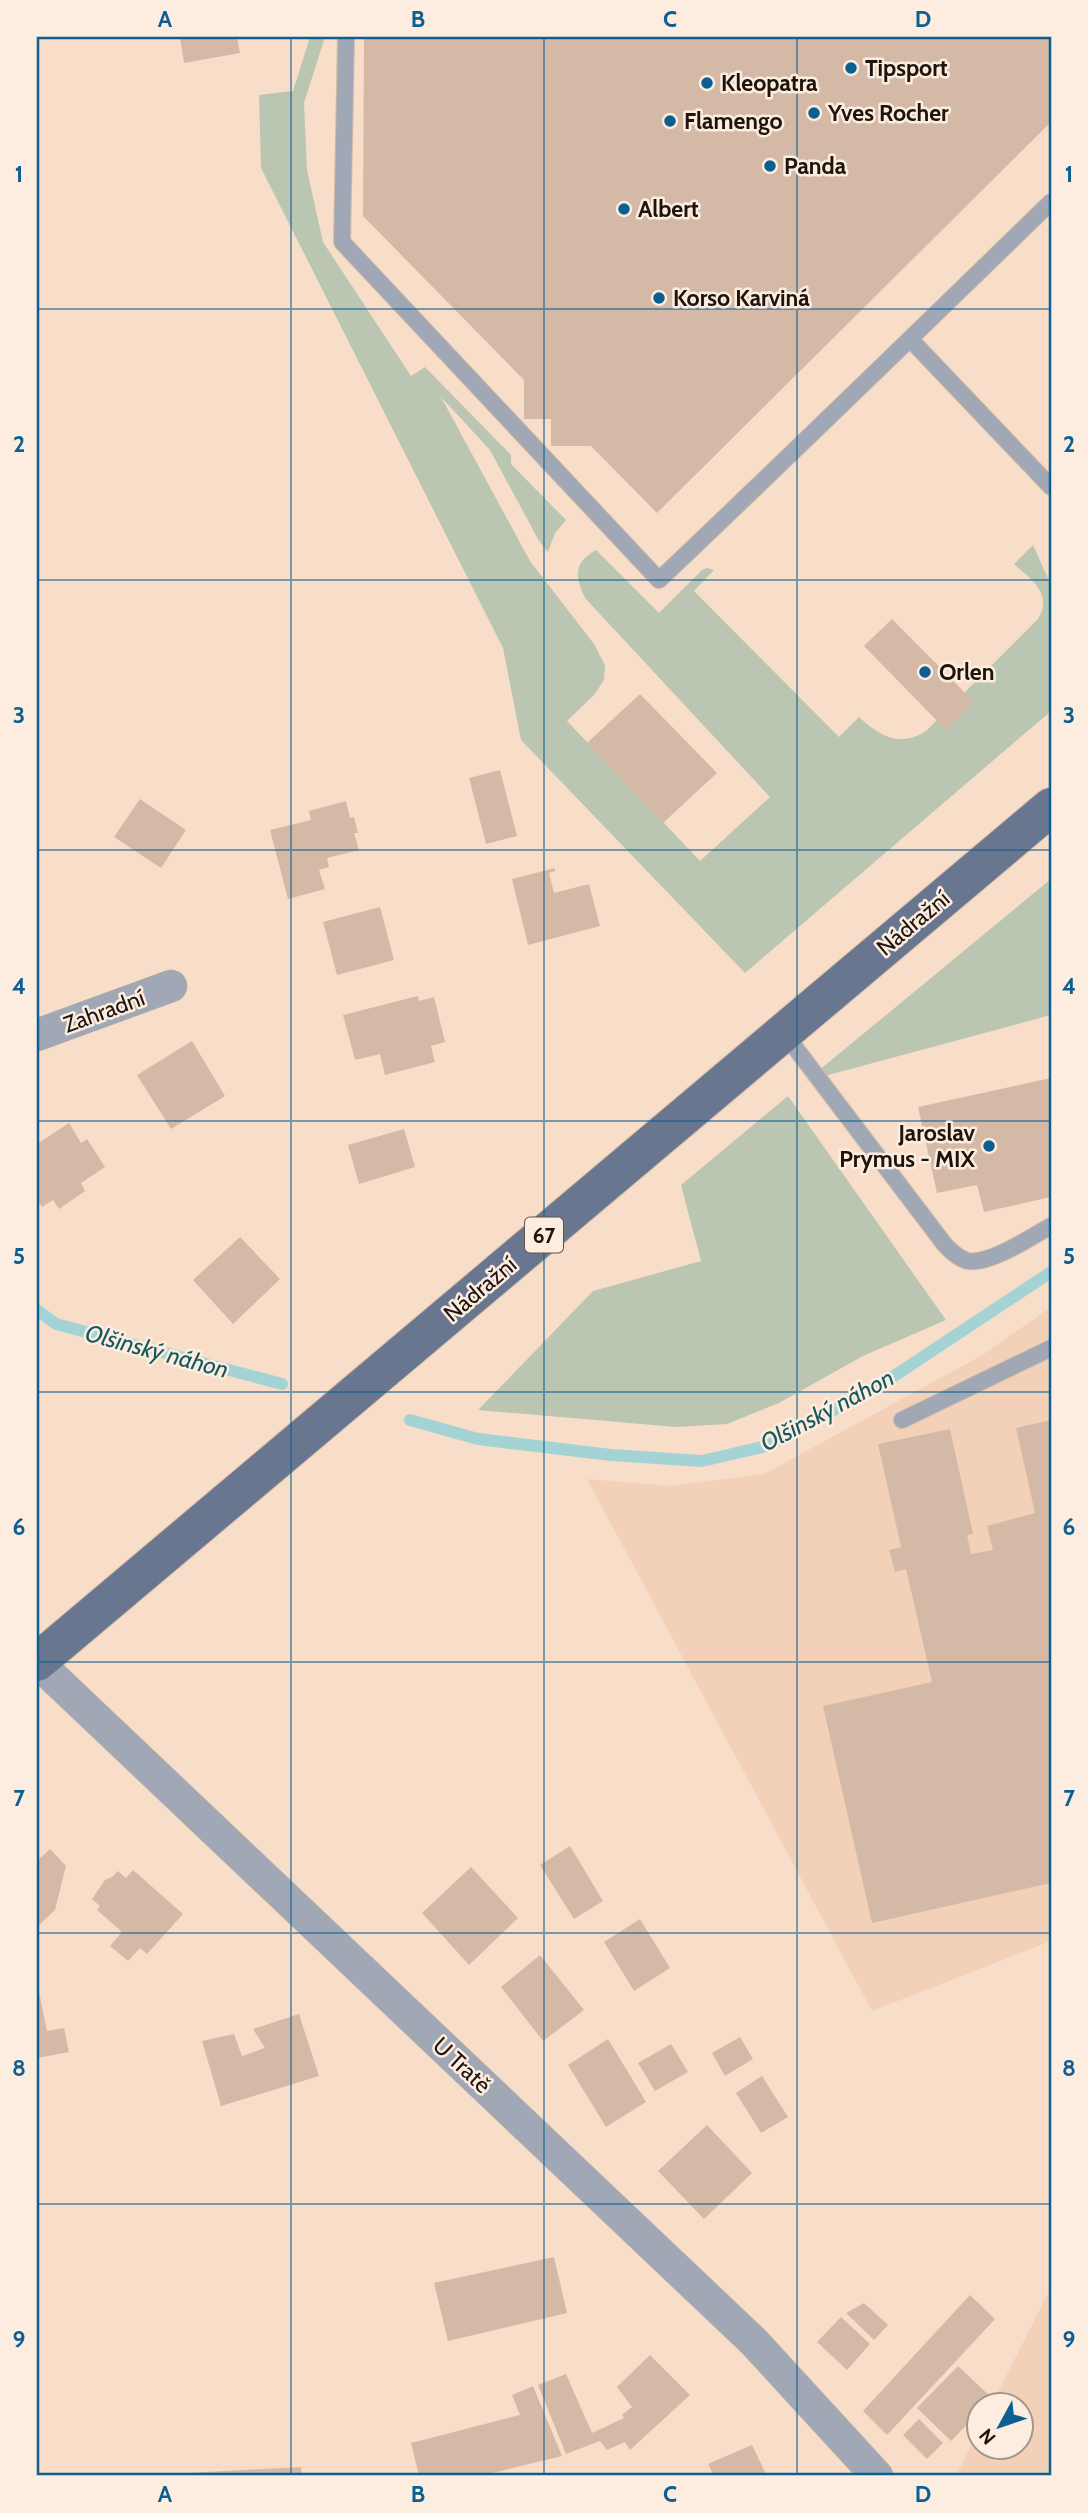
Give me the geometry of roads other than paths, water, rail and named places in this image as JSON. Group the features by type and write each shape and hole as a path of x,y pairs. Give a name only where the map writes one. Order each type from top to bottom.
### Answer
{"main road":[{"name":"Nádražní","path":"37,1662 1051,807"}],"street":[{"name":"Zahradní","path":"37,1035 171,986"},
{"name":"U Tratě","path":"37,1662 754,2342 877,2476"}],"lane":[{"path":"346,37 342,242 659,580 875,375 1051,202"},
{"path":"910,338 1051,487"},
{"path":"784,1032 955,1255 968,1261 994,1256 1051,1226"},
{"path":"902,1420 1051,1348"}],"waterway":[{"name":"Olšinský náhon","path":"410,1420 478,1439 611,1455 702,1461 767,1446 882,1384 1051,1272"},
{"name":"Olšinský náhon","path":"37,1310 56,1324 282,1384"}],"place":[{"name":"Tipsport","path":"851,68"},
{"name":"Kleopatra","path":"707,83"},
{"name":"Yves Rocher","path":"814,113"},
{"name":"Flamengo","path":"670,121"},
{"name":"Panda","path":"770,166"},
{"name":"Albert","path":"624,209"},
{"name":"Korso Karviná","path":"659,298"},
{"name":"Orlen","path":"925,672"},
{"name":"Jaroslav Prymus - MIX","path":"989,1146"}]}
